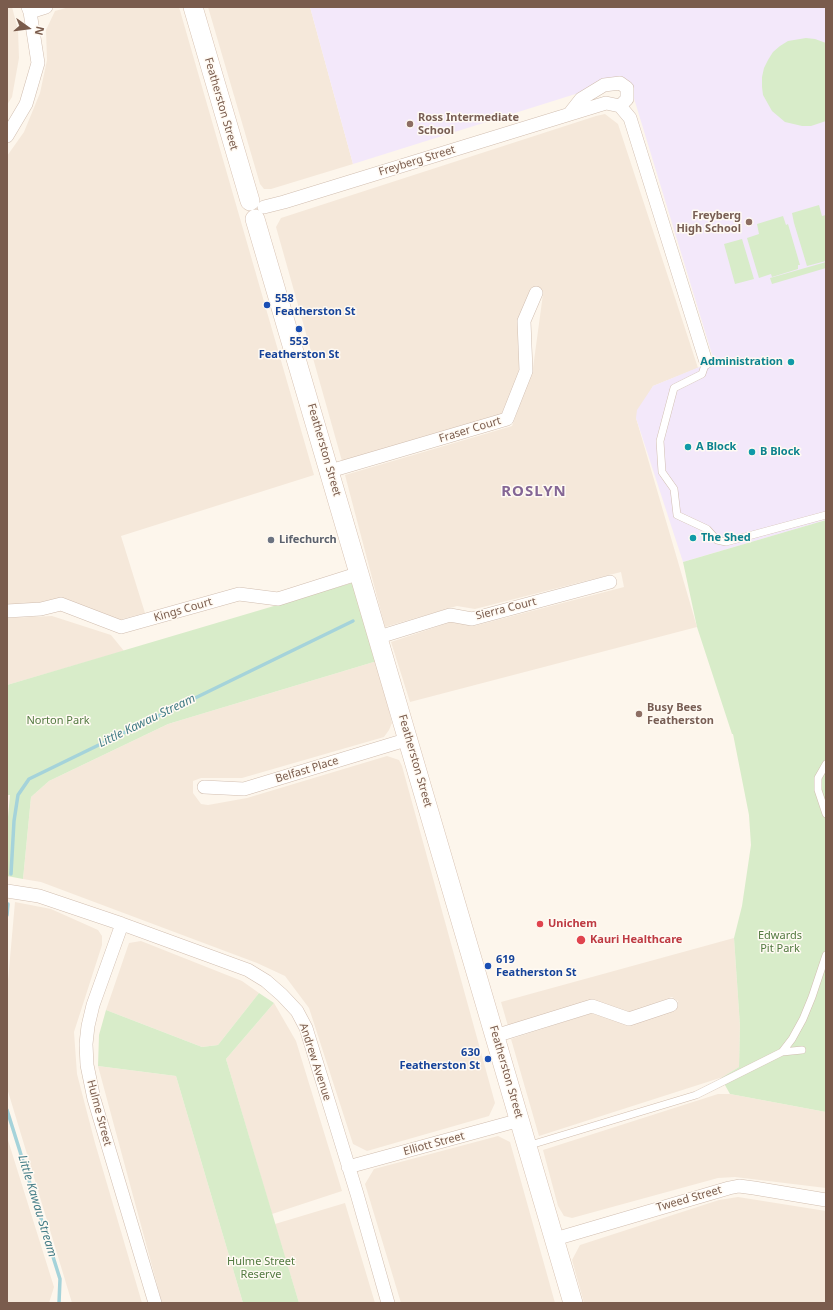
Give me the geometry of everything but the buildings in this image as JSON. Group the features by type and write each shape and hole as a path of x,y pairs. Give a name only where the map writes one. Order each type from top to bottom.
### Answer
{"main road":[{"name":"Featherston Street","path":"193,7 256,209 330,472 573,1303"}],"street":[{"path":"7,136 26,104 38,63 29,9 46,7"},
{"path":"570,113 581,99 604,85 620,83 628,88 627,99 620,106 630,118 706,362"},
{"name":"Freyberg Street","path":"256,209 291,200 570,113 606,103 620,106"},
{"name":"Fraser Court","path":"330,472 507,419 526,371 524,321 536,292"},
{"name":"Kings Court","path":"7,611 41,610 61,604 121,627 239,594 278,599 360,573"},
{"name":"Sierra Court","path":"379,637 450,614 472,619 610,582"},
{"name":"Belfast Place","path":"204,788 244,789 409,739"},
{"name":"Andrew Avenue","path":"7,891 39,896 122,924 248,970 266,981 297,1011 306,1028 388,1303"},
{"name":"Hulme Street","path":"122,924 93,1005 86,1044 86,1065 94,1099 155,1303"},
{"path":"495,1036 592,1006 629,1018 671,1005"},
{"name":"Elliott Street","path":"348,1167 520,1120"},
{"name":"Tweed Street","path":"555,1239 739,1186 826,1200"}],"lane":[{"path":"706,362 702,374 674,388 660,441 662,472 674,489 677,514 707,529 717,540 726,542 826,515"},
{"path":"826,764 818,778 818,790 826,814"},
{"path":"782,1052 792,1039 803,1019 826,956"},
{"path":"527,1146 696,1095 782,1052 802,1050"}],"shaded area":[{"path":"7,7 12,7 18,30 19,58 12,97 7,105"},
{"path":"69,7 179,7 314,475 121,536 145,613 115,621 64,604 31,606 7,604 7,156 24,132 40,93 47,60 46,30 55,11"},
{"path":"208,7 310,7 353,164 271,189 264,189 260,184"},
{"name":"Freyberg High School","path":"310,7 826,7 826,520 683,562 636,418 637,410 653,386 714,361 629,82 604,85 353,164"},
{"path":"605,114 618,124 698,368 653,386 636,418 697,627 410,702 391,642 451,622 474,626 624,587 621,572 475,609 457,606 385,627 345,475 512,426 533,368 543,294 533,287 520,319 523,370 514,393 500,416 342,461 276,227 281,218"},
{"path":"52,616 111,635 124,651 7,685 7,618"},
{"path":"377,661 392,723 384,737 242,778 201,778 193,781 193,793 201,804 208,805 247,798 387,756 399,760 402,766 495,1103 489,1116 367,1151 353,1144 309,1008 285,976 257,963 41,882 23,879 31,797 49,781 168,724"},
{"path":"15,902 51,909 98,930 102,936 102,945 74,1032 77,1074 95,1143 142,1303 72,1303 7,1088 7,992"},
{"path":"734,938 740,1026 739,1067 723,1077 539,1136 511,1039 588,1014 594,1014 627,1024 675,1011 678,1006 678,1001 672,997 630,1012 592,1001 508,1026 501,1002"},
{"path":"141,941 242,981 259,993 218,1045 202,1047 106,1010 129,943"},
{"path":"274,1003 296,1041 342,1191 272,1214 226,1059"},
{"path":"98,1066 176,1076 243,1303 162,1303"},
{"path":"718,1094 730,1094 826,1112 826,1188 735,1177 718,1178 572,1218 564,1216 558,1206 543,1150"},
{"path":"498,1136 510,1142 555,1303 401,1303 365,1184 374,1169"},
{"path":"7,1137 54,1287 49,1303 7,1303"},
{"path":"738,1197 826,1211 826,1303 584,1303 572,1260 580,1245 719,1200"},
{"path":"345,1203 375,1303 299,1303 275,1224"}],"green space":[{"path":"806,38 815,39 826,43 826,121 811,126 802,126 785,122 772,111 763,95 762,87 764,68 773,52 788,41"},
{"path":"819,205 822,216 826,215 826,261 807,266 792,213"},
{"path":"783,216 786,225 788,224 800,265 798,265 798,269 772,277 771,274 759,278 747,238 759,234 757,224"},
{"path":"742,239 754,279 735,284 724,244"},
{"path":"826,262 826,268 772,284 770,278"},
{"name":"Edwards Pit Park","path":"826,520 826,1112 730,1094 721,1078 739,1067 740,1026 734,938 742,906 751,845 749,815 733,734 697,627 683,562"},
{"name":"Norton Park","path":"355,582 377,661 168,724 49,781 31,797 23,879 7,876 7,828 10,795 7,795 7,685"},
{"name":"Hulme Street Reserve","path":"259,993 274,1003 226,1059 299,1303 243,1303 176,1076 98,1066 99,1035 106,1010 202,1047 218,1045"}],"waterway":[{"name":"Little Kawau Stream","path":"11,874 14,821 18,795 29,779 353,621"},
{"name":"Little Kawau Stream","path":"7,915 8,904"},
{"name":"Little Kawau Stream","path":"7,1110 60,1279 59,1303"}],"place":[{"name":"Ross Intermediate School","path":"410,124"},
{"name":"Freyberg High School","path":"749,222"},
{"name":"558 Featherston St","path":"267,305"},
{"name":"553 Featherston St","path":"299,329"},
{"name":"Administration","path":"791,362"},
{"name":"A Block","path":"688,447"},
{"name":"B Block","path":"752,452"},
{"name":"The Shed","path":"693,538"},
{"name":"Lifechurch","path":"271,540"},
{"name":"Busy Bees Featherston","path":"639,714"},
{"name":"Unichem","path":"540,924"},
{"name":"Kauri Healthcare","path":"581,940"},
{"name":"619 Featherston St","path":"488,966"},
{"name":"630 Featherston St","path":"488,1059"}],"district":[{"name":"ROSLYN","path":"534,492"}]}
